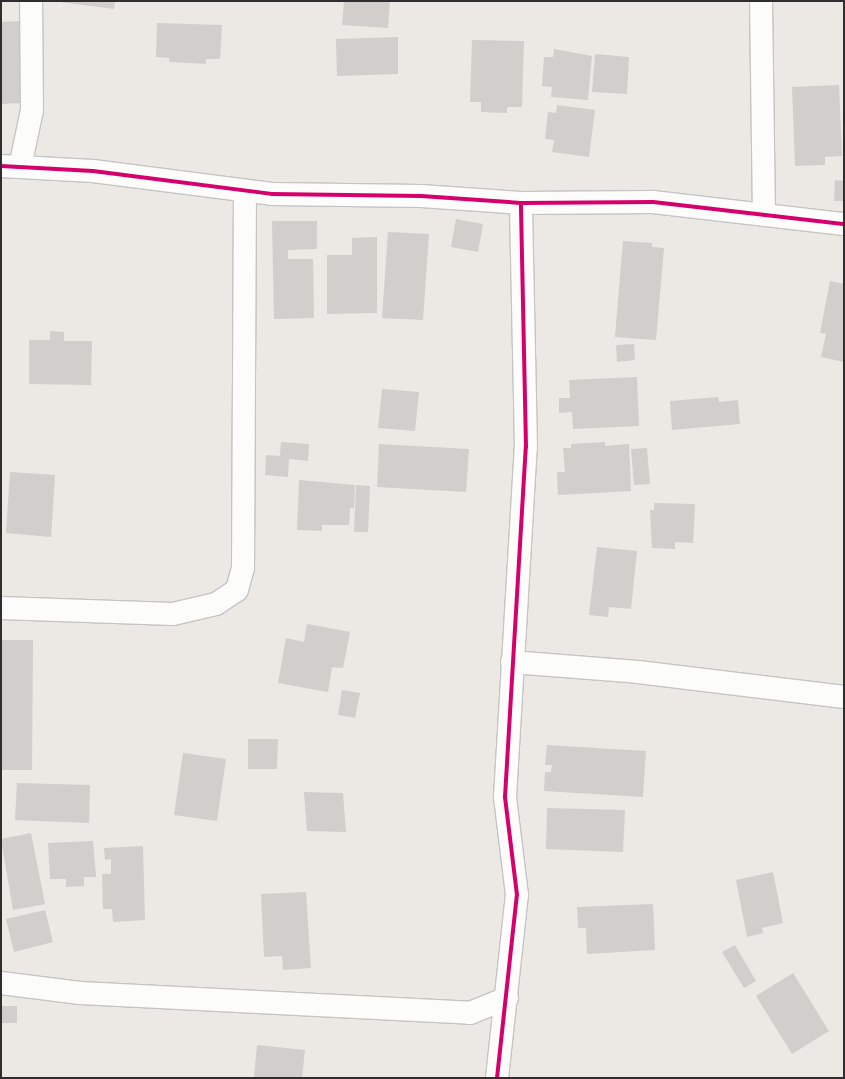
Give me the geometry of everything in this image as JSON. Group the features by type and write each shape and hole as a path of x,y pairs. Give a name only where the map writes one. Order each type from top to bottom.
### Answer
{"street":[{"path":"30,1 32,110 11,166 93,171 272,194 421,196 521,203 653,202 844,224"},
{"path":"761,1 764,215"},
{"path":"1,608 173,614 216,604 237,590 243,568 245,191"},
{"path":"497,1078 518,895 505,797 526,447 521,203"},
{"path":"512,662 638,672 844,697"},
{"path":"1,983 80,993 470,1013 507,998"}],"building":[{"path":"52,1 115,1 114,9"},
{"path":"344,1 390,1 388,28 342,25"},
{"path":"19,21 23,103 1,104 1,22"},
{"path":"157,23 222,25 220,59 206,59 206,64 169,62 169,58 156,57"},
{"path":"398,37 398,74 337,76 336,39"},
{"path":"472,40 524,41 522,107 507,107 507,113 481,112 481,102 470,102"},
{"path":"554,49 592,56 588,100 551,97 552,87 542,86 544,57 553,57"},
{"path":"595,54 629,57 627,94 592,92"},
{"path":"839,85 842,156 825,157 825,165 795,166 792,87"},
{"path":"557,105 595,110 589,157 552,152 554,140 545,139 548,112 556,113"},
{"path":"835,180 844,181 844,201 834,201"},
{"path":"456,219 483,224 478,252 451,247"},
{"path":"272,221 317,221 317,249 288,250 288,259 313,259 314,318 274,319"},
{"path":"388,232 429,234 423,320 382,318"},
{"path":"377,237 377,313 327,314 327,255 352,255 352,238"},
{"path":"623,241 652,243 652,247 664,248 656,340 615,337"},
{"path":"830,281 844,284 844,362 821,357 826,334 820,333"},
{"path":"50,331 64,332 64,341 92,341 91,385 29,384 29,340 50,340"},
{"path":"634,344 635,360 617,362 616,345"},
{"path":"637,377 639,426 573,429 572,412 559,413 559,398 570,398 569,380"},
{"path":"382,389 419,392 415,431 378,428"},
{"path":"718,397 719,402 738,400 740,424 672,430 670,401"},
{"path":"281,442 309,444 308,461 289,459 288,477 265,475 266,455 280,456"},
{"path":"605,442 605,446 629,444 631,491 558,495 557,472 565,472 563,448 571,448 571,444"},
{"path":"379,444 469,449 466,492 377,487"},
{"path":"647,448 650,484 634,485 631,449"},
{"path":"10,472 55,475 51,537 6,533"},
{"path":"299,480 355,485 354,508 350,508 349,525 322,525 322,531 297,530"},
{"path":"356,485 370,486 368,532 354,532"},
{"path":"654,503 695,504 693,543 675,542 675,549 652,548 650,510 654,510"},
{"path":"597,547 637,551 631,609 609,607 608,617 589,615"},
{"path":"307,624 350,632 343,668 332,667 328,692 278,683 286,638 304,642"},
{"path":"1,640 33,640 32,770 1,770"},
{"path":"342,690 360,693 355,718 338,715"},
{"path":"248,739 278,739 277,769 248,769"},
{"path":"547,745 646,751 643,797 544,791 545,772 551,772 552,765 545,765"},
{"path":"183,753 226,759 217,821 174,815"},
{"path":"17,783 90,785 89,823 15,820"},
{"path":"304,792 343,793 346,832 307,831"},
{"path":"547,808 625,810 623,852 546,849"},
{"path":"31,833 45,904 13,910 1,839"},
{"path":"93,841 96,877 84,877 84,886 66,887 66,879 50,879 48,843"},
{"path":"143,846 145,920 113,922 112,909 103,909 102,874 111,874 111,859 105,860 104,848"},
{"path":"773,872 783,923 762,928 763,933 747,937 736,880"},
{"path":"306,892 311,968 283,970 282,956 264,957 261,894"},
{"path":"653,904 655,950 587,954 586,928 578,928 577,907"},
{"path":"45,910 53,942 14,952 6,919"},
{"path":"735,945 756,981 744,988 722,952"},
{"path":"793,973 829,1031 792,1054 756,996"},
{"path":"1,1006 17,1006 17,1023 1,1023"},
{"path":"257,1045 305,1050 302,1078 254,1078"}],"cycle path":[{"path":"1,166 93,171 272,194 421,196 521,203 653,202 844,224"},
{"path":"497,1078 517,895 505,797 526,447 521,203"}]}
